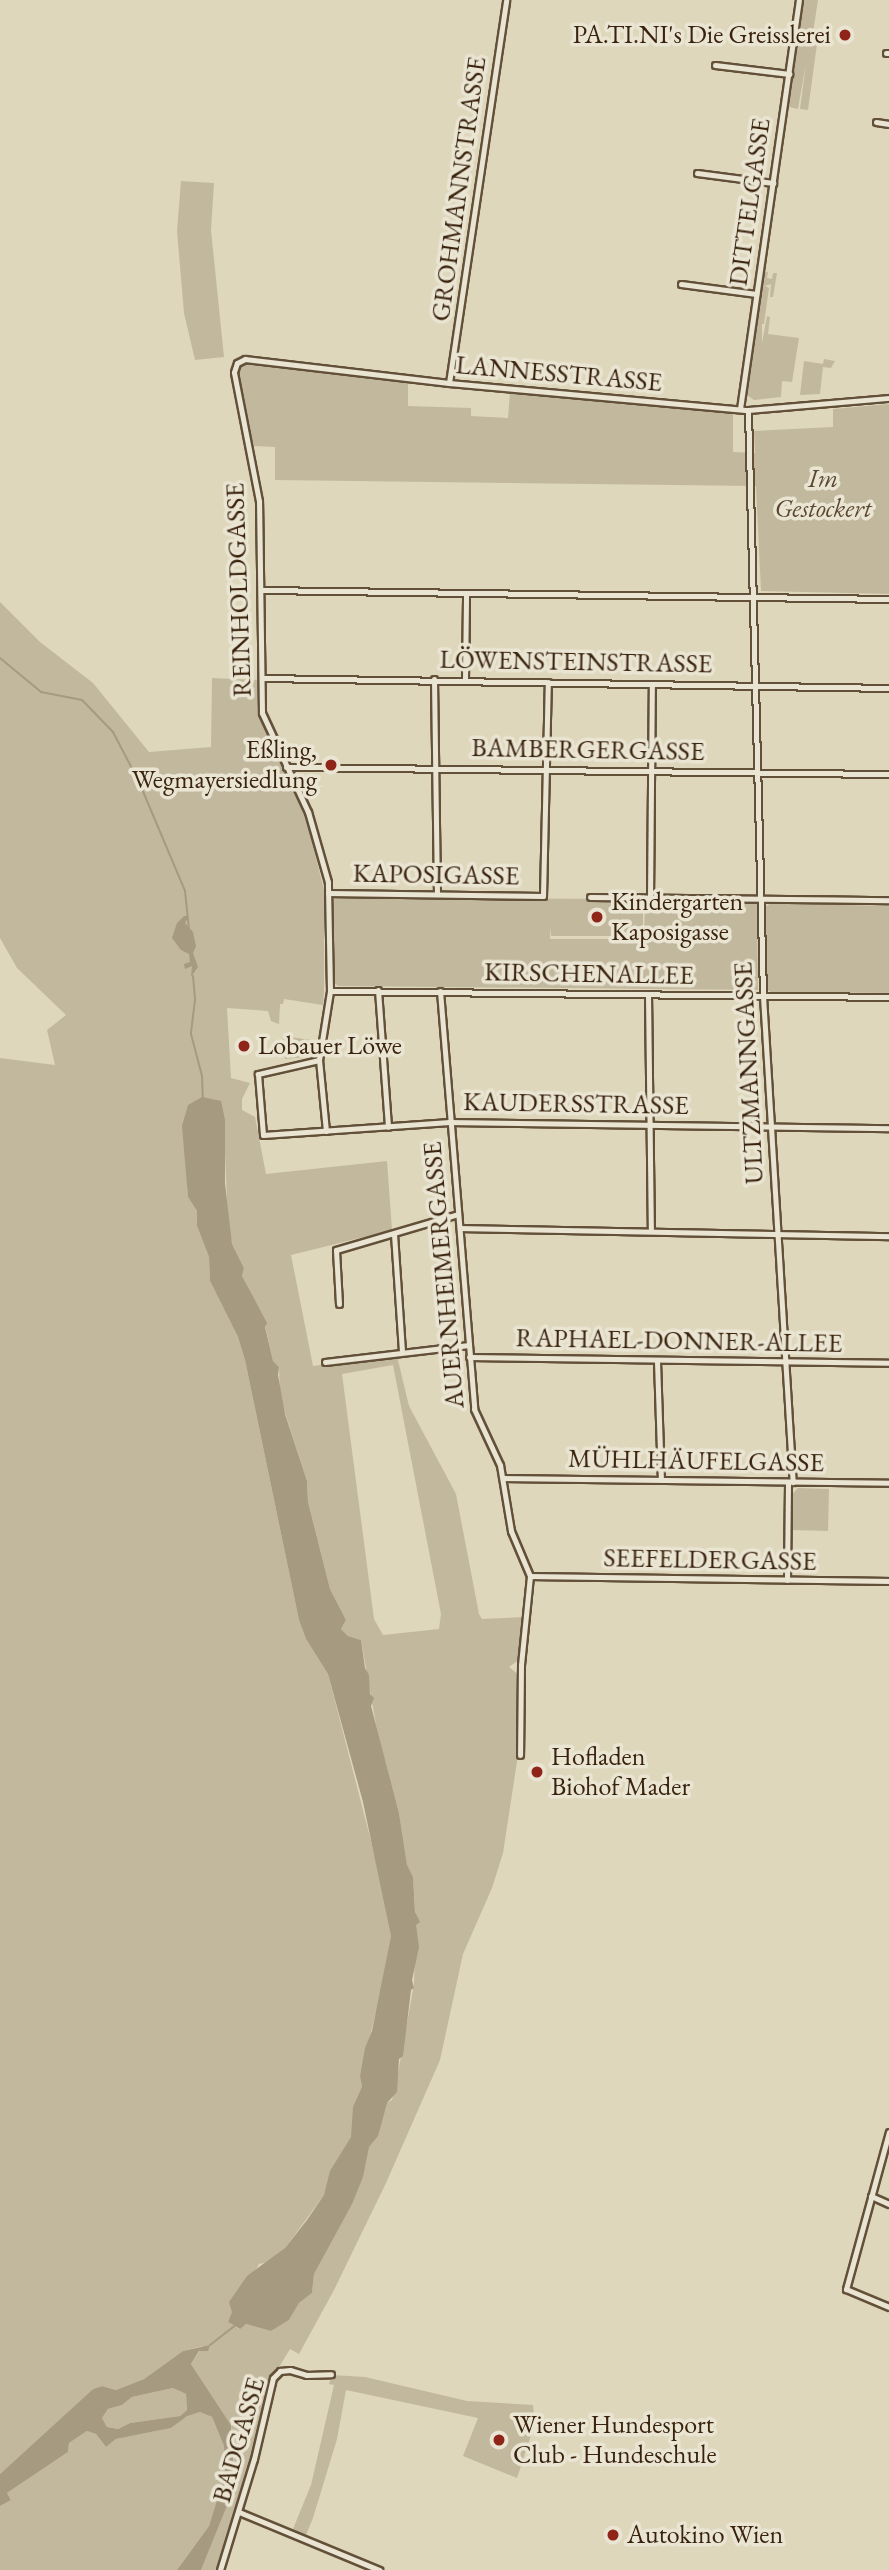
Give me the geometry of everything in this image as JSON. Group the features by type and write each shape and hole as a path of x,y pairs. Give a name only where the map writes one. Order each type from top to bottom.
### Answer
{"street":[{"name":"GROHMANNSTRASSE","path":"449,383 506,0"},
{"name":"DITTELGASSE","path":"740,409 799,0"},
{"path":"715,65 789,74"},
{"path":"876,122 889,124"},
{"path":"697,173 773,183"},
{"path":"681,284 756,294"},
{"name":"LANNESSTRASSE","path":"234,372 237,363 245,359 449,383 748,410 889,398"},
{"name":"REINHOLDGASSE","path":"234,372 258,483 262,590 262,713 308,813 328,893 330,991 319,1060 326,1131"},
{"name":"ULTZMANNGASSE","path":"748,410 763,996 791,1483 786,1580"},
{"path":"262,590 889,599"},
{"path":"464,680 466,594"},
{"name":"LÖWENSTEINSTRASSE","path":"262,678 889,688"},
{"path":"434,679 438,894"},
{"path":"546,768 548,682"},
{"path":"650,899 652,684"},
{"name":"BAMBERGERGASSE","path":"286,767 889,774"},
{"name":"KAPOSIGASSE","path":"328,893 543,896 546,768"},
{"path":"590,897 889,900"},
{"path":"378,990 388,1127"},
{"name":"KIRSCHENALLEE","path":"330,991 889,997"},
{"name":"AUERNHEIMERGASSE","path":"440,991 474,1409 500,1465 511,1531 530,1576 521,1665 520,1755"},
{"path":"648,994 650,1231"},
{"name":"KAUDERSSTRASSE","path":"319,1060 258,1074 263,1135 450,1122 889,1128"},
{"path":"339,1304 336,1251 458,1214"},
{"path":"460,1228 889,1236"},
{"path":"394,1234 402,1351"},
{"path":"325,1362 469,1345"},
{"name":"RAPHAEL-DONNER-ALLEE","path":"469,1357 889,1363"},
{"path":"657,1361 661,1480"},
{"name":"MÜHLHÄUFELGASSE","path":"503,1479 889,1483"},
{"name":"SEEFELDERGASSE","path":"530,1576 889,1581"},
{"path":"889,2132 846,2289 889,2307"},
{"path":"871,2196 889,2204"},
{"name":"BADGASSE","path":"220,2570 239,2512 273,2378 280,2371 290,2370 306,2375 331,2374"},
{"path":"239,2512 379,2570"}],"green space":[{"path":"804,0 818,0 812,39 799,38"},
{"path":"798,42 817,44 808,110 800,109 806,63 798,109 789,107"},
{"path":"181,181 214,183 211,230 224,357 195,360 184,313 177,231"},
{"path":"762,271 768,272 767,278 772,279 773,273 777,273 773,297 770,297 771,284 765,286 769,288 762,324 762,343 767,316 770,317 768,334 799,338 792,382 782,381 781,397 754,400 744,393"},
{"path":"824,359 835,361 831,368 823,367 820,394 800,395 804,361 823,364"},
{"name":"Im Gestockert","path":"245,363 408,383 408,406 471,408 471,416 508,418 510,393 733,412 733,452 755,453 754,431 833,427 833,409 889,404 889,594 761,591 756,486 275,480 275,447 254,446 246,416 237,373"},
{"path":"0,602 40,642 93,683 149,752 211,747 212,678 257,680 259,714 307,822 324,890 324,992 323,1005 284,999 283,1004 280,1004 279,1024 271,1021 268,1011 227,1008 231,1078 250,1083 242,1099 242,1110 255,1117 266,1174 387,1161 392,1230 291,1255 313,1366 397,1356 409,1406 456,1494 479,1614 482,1619 525,1617 520,1659 509,1667 519,1675 518,1755 503,1853 492,1888 463,1954 440,2060 386,2183 334,2290 299,2354 290,2349 267,2387 265,2413 216,2570 201,2570 229,2501 234,2471 234,2447 231,2425 191,2364 203,2346 183,2351 144,2379 116,2390 102,2386 93,2389 0,2474 0,1058 55,1065 47,1030 66,1015 17,968 0,938","holes":["225,1153 228,1223 232,1244 244,1268 242,1276 264,1321 273,1361 279,1367 280,1397 307,1481 308,1502 330,1589 346,1620 341,1629 348,1636 361,1640 377,1730 399,1813 407,1866 413,1877 416,1924 414,1984 397,2079 392,2100 387,2103 362,2087 360,2076 380,1996 391,1936 381,1880 328,1674 306,1639 299,1620 245,1360 238,1337 210,1281 209,1257 197,1226 197,1211 188,1197 186,1164","393,1365 441,1614 439,1629 383,1635 374,1619 342,1374","330,2177 363,2177 314,2274 312,2293 299,2303 289,2320 271,2331 246,2324 239,2329 228,2322 259,2264 268,2262 285,2248 324,2195"]},
{"path":"332,898 643,899 643,936 551,936 550,927 550,939 644,939 645,902 757,903 758,990 338,986 333,982"},
{"path":"771,903 889,906 889,993 771,992 766,989 765,907"},
{"path":"283,1036 318,1041 315,1056 285,1059"},
{"path":"798,1488 829,1489 828,1531 792,1530 793,1493"},
{"path":"332,2375 365,2377 467,2401 533,2405 535,2423 517,2478 463,2456 478,2418 346,2390 337,2439 313,2518 306,2535 296,2531 293,2529 311,2485 334,2385 329,2384"},
{"path":"173,2388 186,2394 187,2410 180,2416 130,2423 118,2429 107,2427 102,2418 108,2409 122,2405 132,2397"},
{"path":"200,2412 212,2417 224,2446 225,2474 209,2526 177,2570 0,2570 0,2506 11,2500 7,2493 68,2452 69,2443 87,2431 96,2434 106,2447 116,2439 171,2428 187,2415"}],"shaded area":[{"path":"184,916 189,916 185,923 193,932 196,946 193,953 198,967 191,977 192,966 185,969 184,964 190,962 189,954 181,950 172,938 177,923"},
{"path":"202,1097 221,1101 225,1120 225,1183 232,1244 244,1268 242,1276 267,1323 265,1327 273,1361 279,1367 285,1414 307,1481 308,1502 330,1589 346,1620 341,1629 348,1636 361,1640 365,1668 369,1675 370,1694 374,1698 371,1706 399,1813 407,1865 413,1877 415,1912 420,1922 416,1925 419,1947 412,1980 414,1988 411,1990 403,2056 399,2059 397,2092 387,2103 378,2136 369,2147 363,2177 352,2204 314,2274 312,2293 299,2303 289,2320 271,2331 246,2324 240,2329 228,2322 232,2312 229,2302 247,2276 285,2248 307,2220 324,2195 330,2171 351,2137 353,2107 362,2087 360,2076 365,2048 372,2031 391,1936 363,1802 328,1674 306,1639 299,1620 245,1360 238,1337 210,1281 209,1257 197,1226 197,1211 188,1197 182,1126 188,1105"},
{"path":"210,2345 208,2351 199,2351 191,2364 231,2425 234,2471 229,2501 201,2570 177,2570 209,2526 225,2474 224,2446 212,2417 200,2412 187,2416 171,2428 116,2439 106,2447 96,2434 87,2431 69,2443 68,2452 7,2493 11,2500 0,2506 0,2474 93,2389 102,2386 116,2390 144,2379 183,2351","holes":["173,2388 186,2394 187,2410 180,2416 130,2423 118,2429 107,2427 102,2418 108,2409 122,2405 132,2397"]}],"waterway":[{"path":"0,658 41,692 82,700 113,732 139,782 185,891 189,929"},
{"path":"193,976 195,1000 191,1034 202,1076 203,1099"},
{"path":"210,2345 236,2325"}],"place":[{"name":"PA.TI.NI's Die Greisslerei","path":"845,35"},
{"name":"Eßling, Wegmayersiedlung","path":"331,765"},
{"name":"Kindergarten Kaposigasse","path":"597,917"},
{"name":"Lobauer Löwe","path":"244,1046"},
{"name":"Hofladen Biohof Mader","path":"537,1772"},
{"name":"Wiener Hundesport Club - Hundeschule","path":"499,2440"},
{"name":"Autokino Wien","path":"613,2535"}]}
